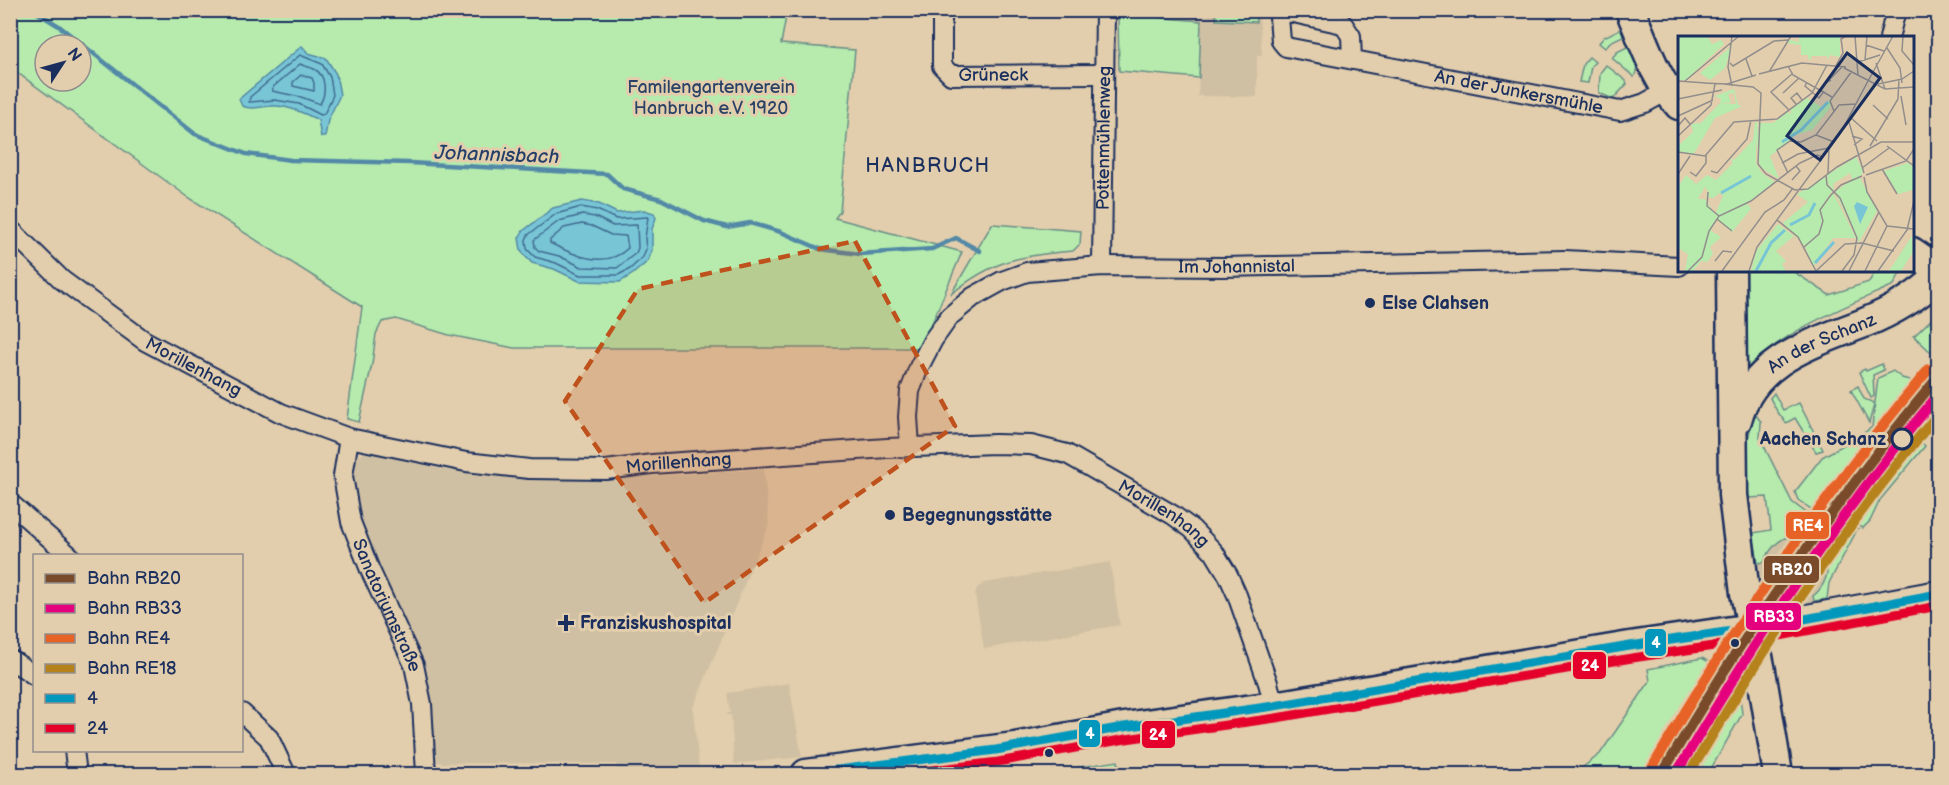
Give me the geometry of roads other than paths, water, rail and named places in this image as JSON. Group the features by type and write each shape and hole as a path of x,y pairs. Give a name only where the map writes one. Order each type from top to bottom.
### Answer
{"main road":[{"path":"1630,10 1677,94"},
{"path":"1649,10 1670,59 1677,94"},
{"path":"1913,253 1938,270"},
{"name":"An der Schanz","path":"1731,272 1733,495 1741,568 1778,774"},
{"name":"An der Schanz","path":"1734,433 1739,412 1751,387 1774,364 1814,342 1865,322 1917,295 1938,277"},
{"path":"806,774 951,765 1015,747 1124,727 1274,706 1630,646 1752,628"}],"street":[{"name":"Grüneck","path":"942,10 942,66 951,75 1104,74"},
{"name":"Pottenmühlenweg","path":"1101,266 1105,10"},
{"path":"1890,36 1896,10"},
{"name":"An der Junkersmühle","path":"1352,60 1620,111 1677,94"},
{"name":"Morillenhang","path":"10,229 62,280 145,341 281,413 349,438 466,462 529,469 606,470 652,464 910,447 1031,445 1067,454 1173,515 1192,529 1214,552 1228,574 1248,625 1274,706"},
{"name":"Im Johannistal","path":"910,447 908,417 910,391 924,355 950,316 973,297 1002,281 1027,272 1101,266 1224,267 1565,260 1678,266"},
{"name":"Sanatoriumstraße","path":"349,438 343,477 351,522 370,570 414,665 422,704 426,774"},
{"path":"10,503 69,554"},
{"path":"1752,628 1938,594"},
{"path":"10,658 33,674"},
{"path":"243,714 269,738 286,774"},
{"path":"74,752 77,774"}],"water":[{"path":"302,46 308,53 326,58 336,74 340,95 328,120 325,137 321,137 318,120 308,115 282,107 246,107 242,106 239,99"},
{"path":"582,201 599,204 617,213 644,210 654,213 656,218 652,229 652,250 648,261 620,282 579,281 554,269 532,263 521,250 519,238 523,231 553,208"}],"waterway":[{"name":"Johannisbach","path":"33,10 59,26 195,134 246,154 291,160 410,163 607,174 623,189 661,199 704,221 727,227 750,223 781,232 820,249 860,254 932,249 956,238 980,251"}],"rail line":[{"name":"RE4","path":"1652,768 1715,664 1781,562 1853,464 1929,369"},
{"name":"RB20","path":"1662,774 1725,670 1791,570 1862,472 1938,377"},
{"name":"RB33","path":"1676,774 1705,724 1799,579 1866,486 1938,395"},
{"name":"RE18","path":"1689,774 1746,680 1837,544 1903,456 1938,414"}],"place":[{"name":"Else Clahsen","path":"1370,303"},
{"name":"Aachen Schanz","path":"1902,439"},
{"name":"Begegnungsstätte","path":"890,515"},
{"name":"Franziskushospital","path":"566,623"}],"district":[{"name":"HANBRUCH","path":"928,165"}],"park label":[{"name":"Familengartenverein Hanbruch e.V. 1920","path":"711,97"}]}
